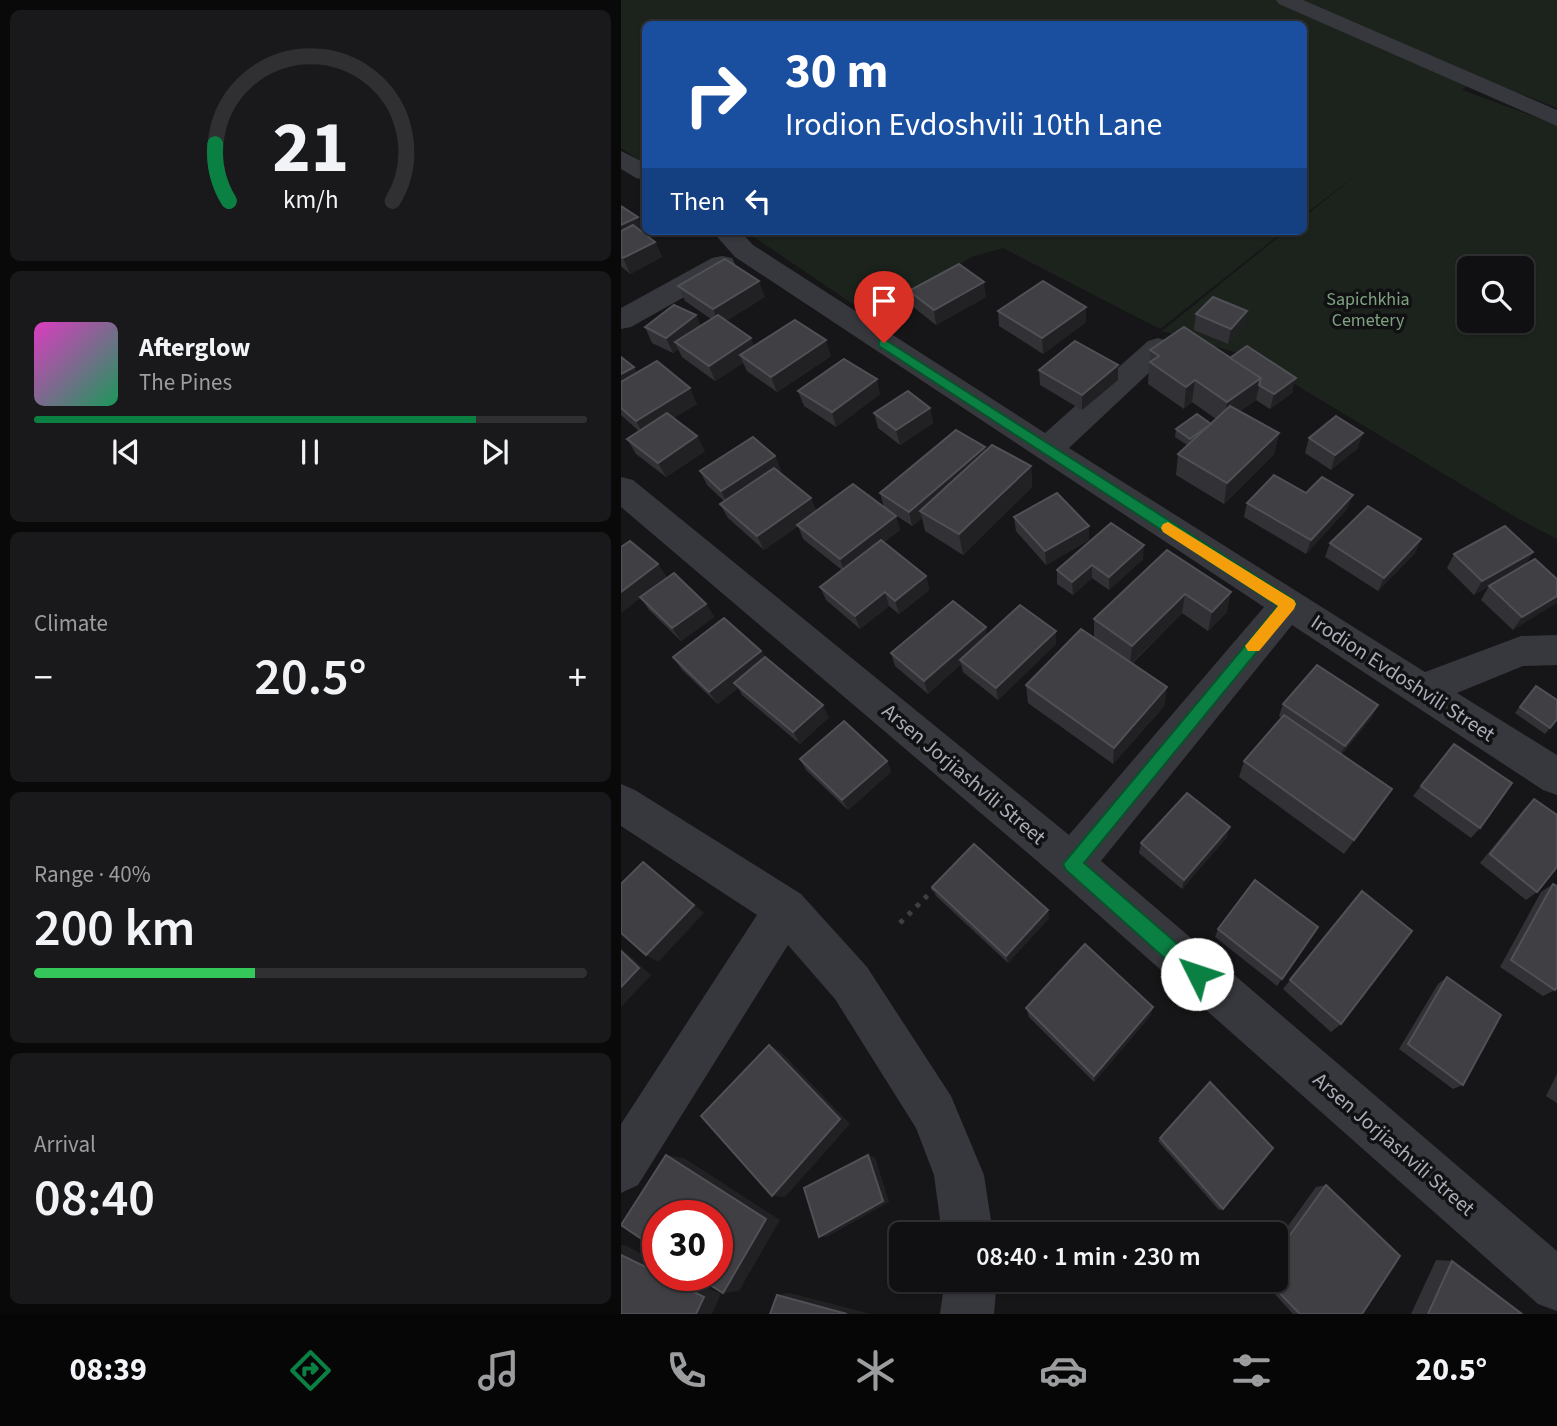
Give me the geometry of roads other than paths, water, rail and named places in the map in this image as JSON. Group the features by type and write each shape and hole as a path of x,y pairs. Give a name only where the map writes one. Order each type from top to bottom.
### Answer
{"street":[{"path":"1286,0 1557,119"},
{"path":"621,158 642,171"},
{"path":"621,320 734,241"},
{"name":"Irodion Evdoshvili Street","path":"734,241 1047,450 1557,777"},
{"path":"1047,450 1158,348"},
{"name":"Arsen Jorjiashvili Street","path":"621,489 1072,864 1557,1285"},
{"path":"1072,864 1288,604"},
{"path":"1422,690 1521,651 1557,650"},
{"path":"621,803 786,909 851,983 934,1113 959,1175 966,1222"},
{"path":"621,1168 786,909"},
{"path":"967,1314 970,1292"}],"park label":[{"name":"Sapichkhia Cemetery","path":"1368,309"}]}
